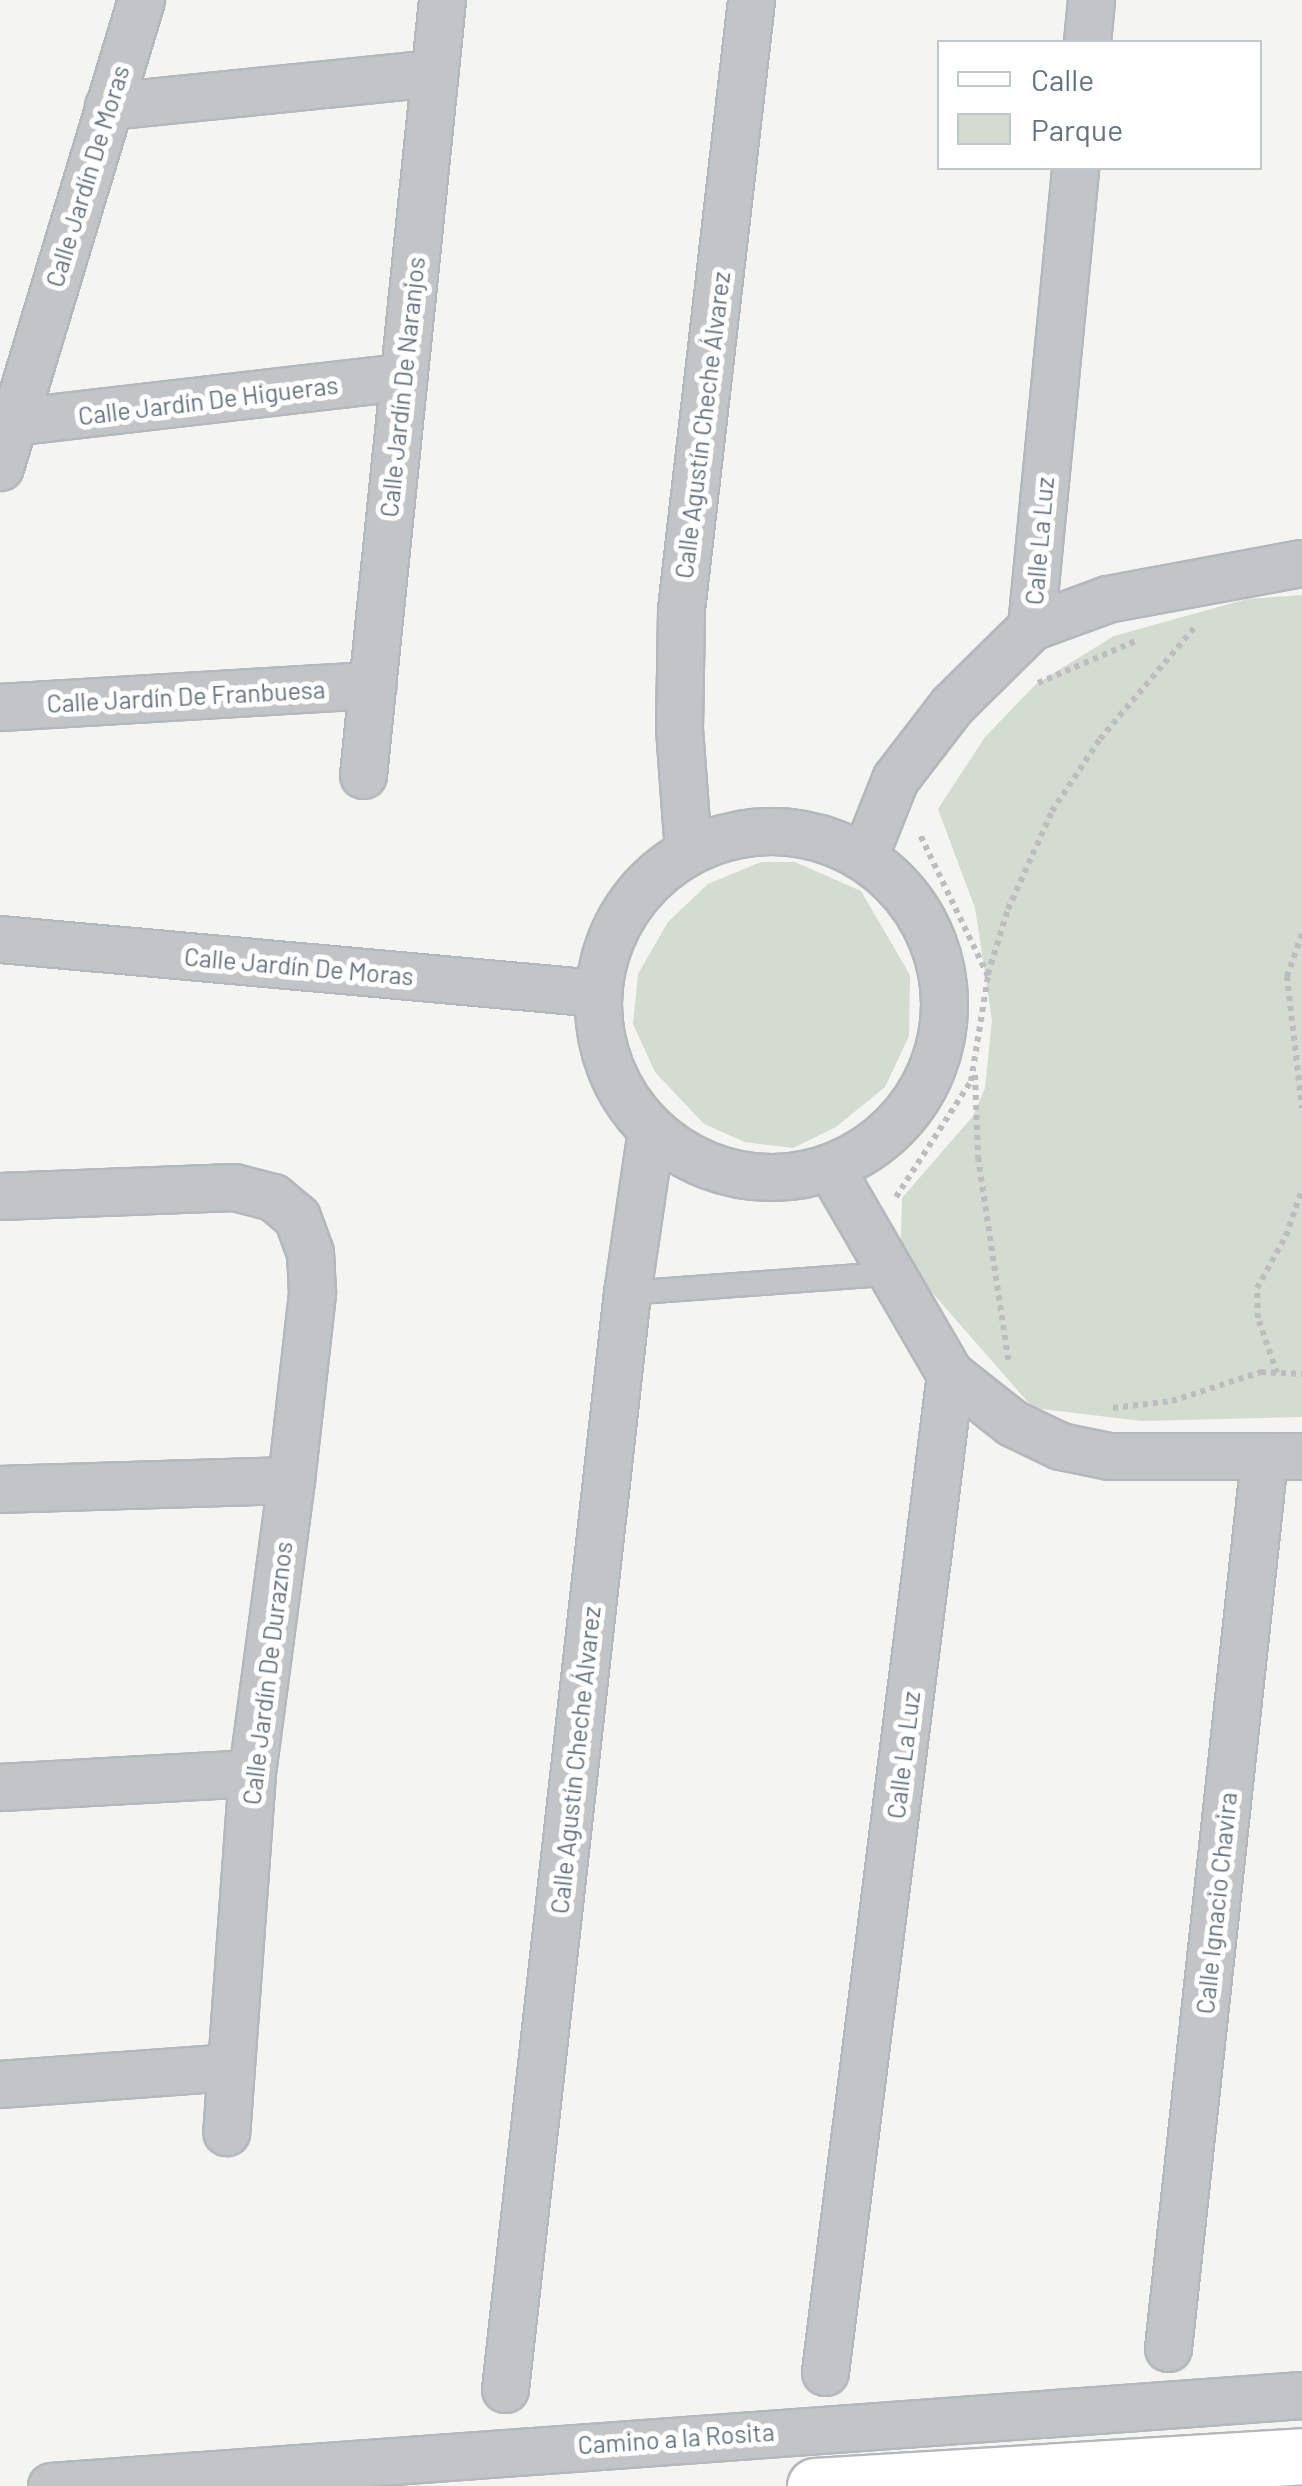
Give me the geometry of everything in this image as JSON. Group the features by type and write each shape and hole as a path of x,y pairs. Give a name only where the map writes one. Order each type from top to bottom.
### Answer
{"street":[{"name":"Calle Jardín De Moras","path":"0,467 141,0"},
{"name":"Calle Jardín De Naranjos","path":"364,774 442,0"},
{"name":"Calle Agustín Cheche Álvarez","path":"688,850 679,726 681,609 751,0"},
{"path":"1087,40 1091,0"},
{"path":"108,106 434,73"},
{"name":"Calle La Luz","path":"864,857 894,778 952,704 1030,627 1075,170"},
{"name":"Calle Jardín De Higueras","path":"12,422 403,378"},
{"path":"1030,627 1107,599 1302,564"},
{"name":"Calle Jardín De Franbuesa","path":"0,708 372,685"},
{"path":"776,830 822,837 864,857 906,894 934,942 945,996 941,1032 916,1101 880,1142 831,1169 777,1179 731,1174 688,1158 651,1131 614,1075 602,1043 597,992 606,950 625,910 652,876 688,850 731,834 776,830"},
{"name":"Calle Jardín De Moras","path":"0,939 597,992"},
{"name":"Calle Agustín Cheche Álvarez","path":"505,2390 627,1293 651,1131"},
{"path":"831,1169 886,1274 950,1374 1012,1424 1060,1446 1109,1456 1283,1457"},
{"name":"Calle Jardín De Duraznos","path":"0,1196 234,1186 272,1197 297,1217 310,1252 312,1293 292,1480 252,1773 226,2132"},
{"name":"Calle La Luz","path":"826,2372 950,1374"},
{"name":"Calle Ignacio Chavira","path":"1168,2348 1283,1457"},
{"path":"0,1489 292,1480"},
{"path":"0,1787 252,1773"},
{"path":"0,2084 230,2067"},
{"name":"Camino a la Rosita","path":"51,2486 1302,2395"},
{"path":"838,2485 1302,2456"}],"lane":[{"path":"627,1293 886,1274"}],"path":[{"path":"892,1205 910,1166 971,1081 988,976 1008,909 1052,811 1100,739 1201,620 1182,626"},
{"path":"1031,686 1145,638"},
{"path":"917,824 988,976"},
{"path":"1302,934 1287,976 1302,1108"},
{"path":"975,1064 978,1157 1012,1381"},
{"path":"1277,1373 1258,1318 1257,1288 1302,1189"},
{"path":"1104,1408 1172,1400 1277,1373 1302,1374"}],"green space":[{"path":"1302,595 1302,1417 1142,1421 1033,1408 922,1281 901,1240 902,1198 973,1116 985,1088 992,1020 975,908 938,809 985,737 1036,684 1114,636 1247,599"},
{"path":"761,862 795,862 861,891 910,975 909,1036 885,1087 836,1127 793,1148 745,1142 704,1124 655,1072 633,1024 638,974 668,922 708,884"}]}
